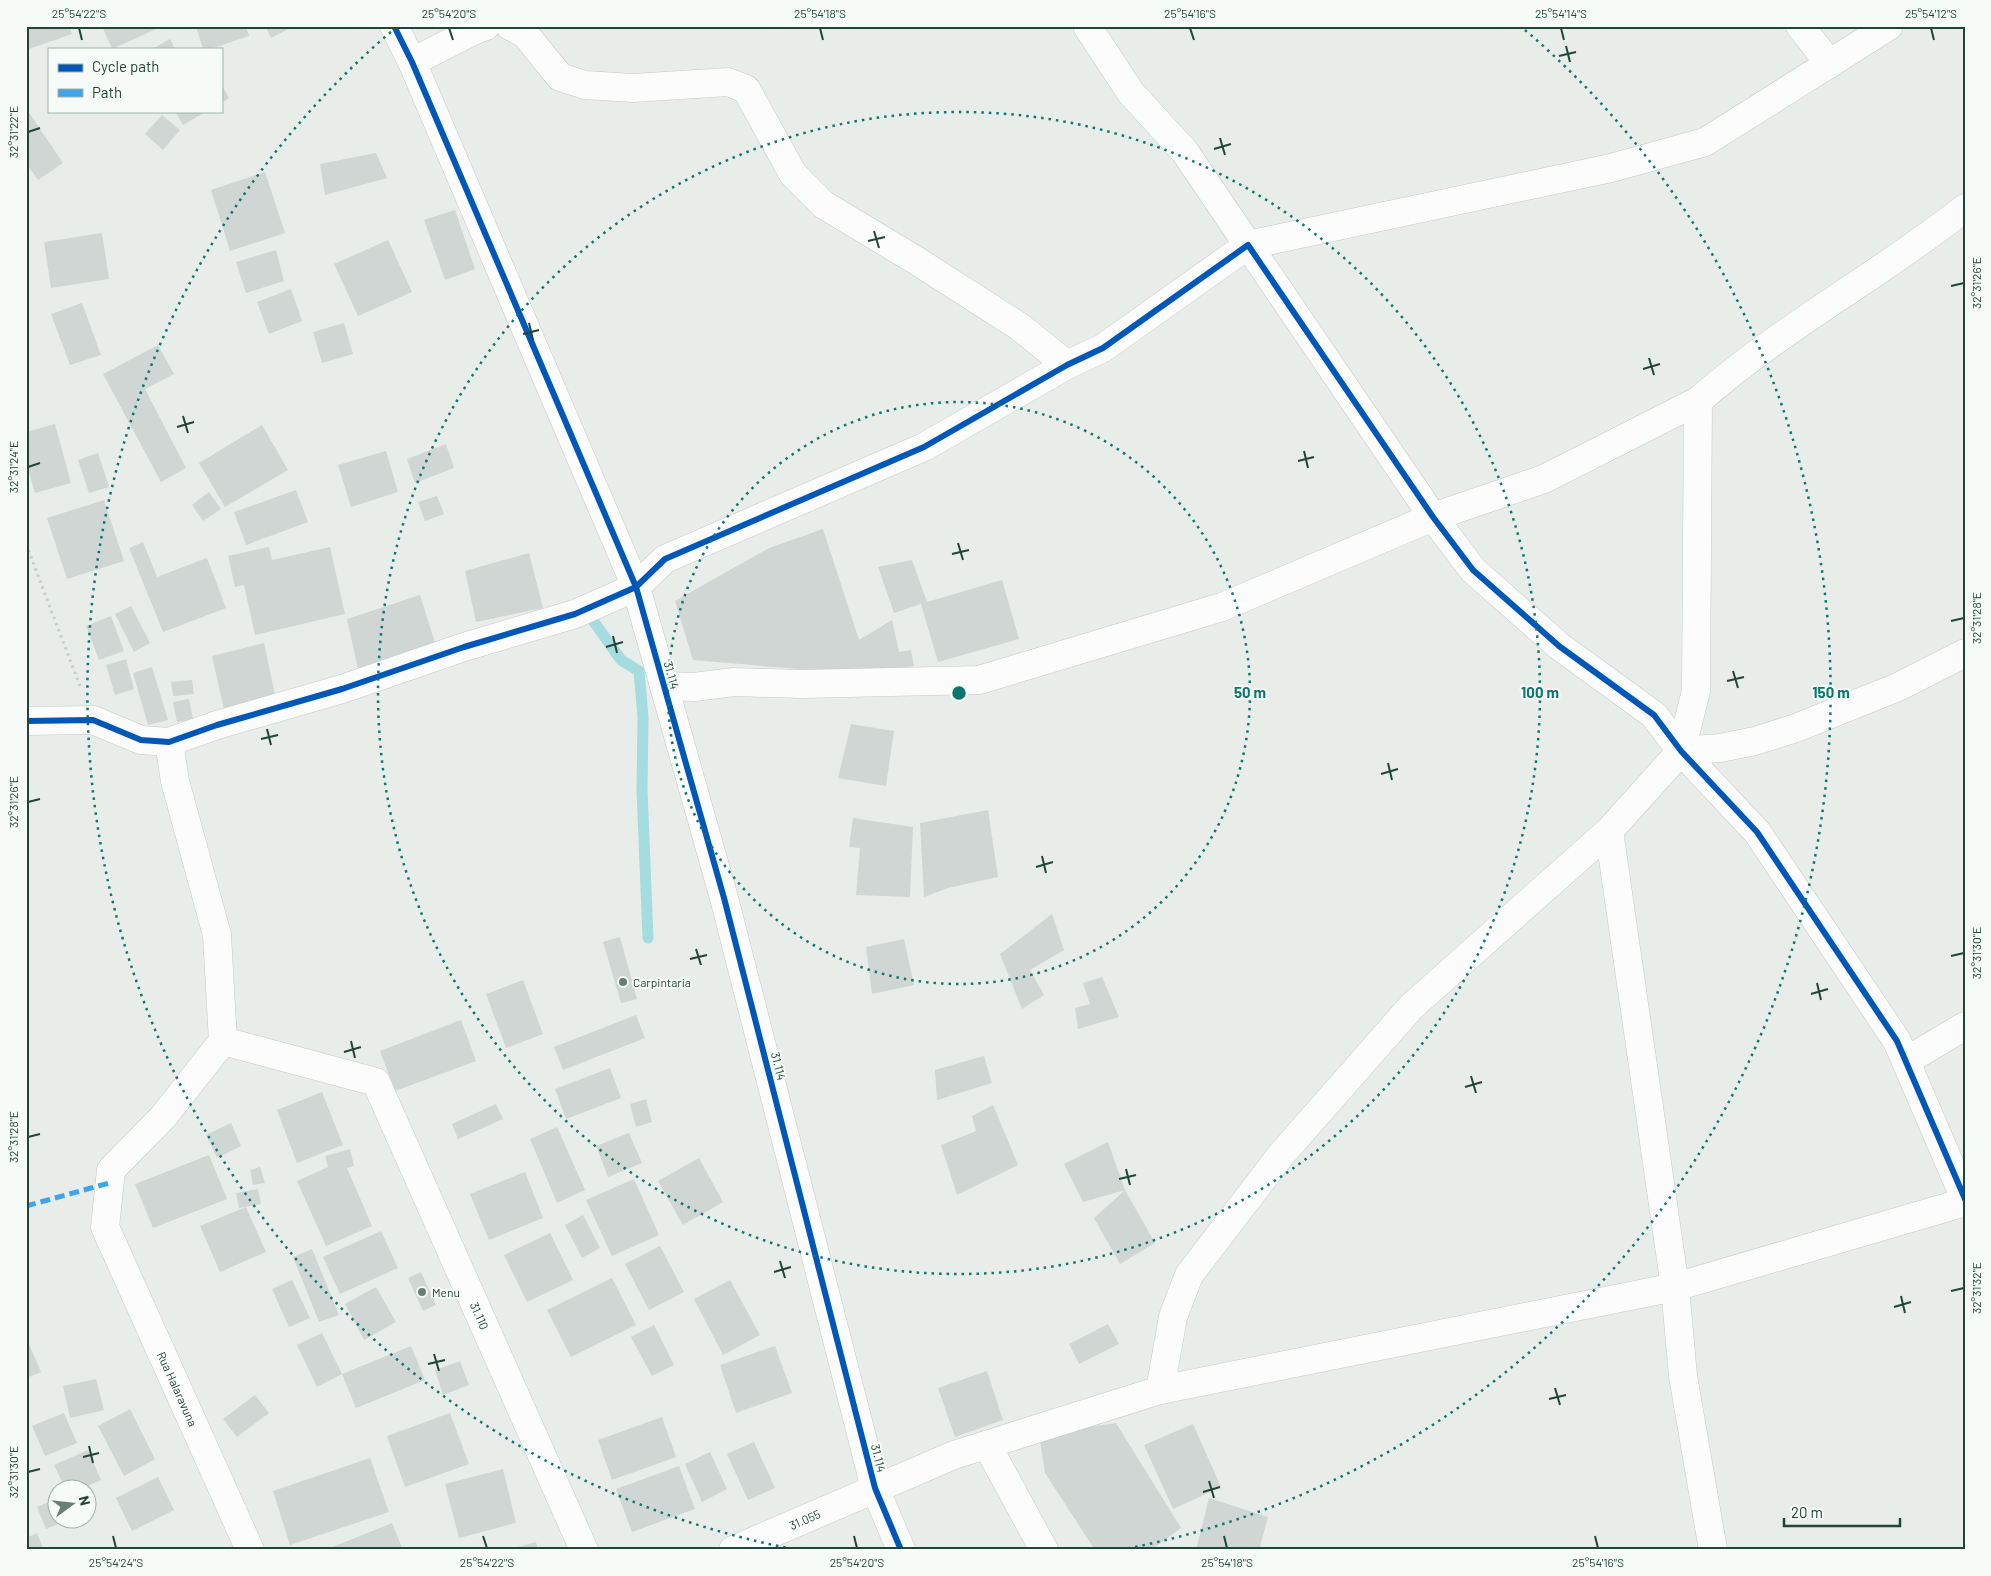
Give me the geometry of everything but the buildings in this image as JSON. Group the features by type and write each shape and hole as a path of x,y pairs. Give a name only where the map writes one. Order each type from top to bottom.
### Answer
{"street":[{"name":"31.114","path":"394,26 412,62 636,587 724,898 875,1488 901,1550"},
{"path":"412,62 486,26"},
{"path":"510,26 525,34 560,77 585,85 633,88 728,82 746,89 793,174 824,205 917,261 1020,327 1066,365"},
{"path":"1087,26 1131,93 1185,152 1433,517 1473,570 1559,646 1654,715 1681,751 1757,832 1897,1041 1965,1201"},
{"path":"1800,26 1830,64"},
{"path":"26,721 93,720 141,740 169,742 217,725 342,689 464,647 575,614 636,587 665,559 924,447 1066,365 1103,348 1248,246 1611,168 1705,142 1889,26"},
{"path":"664,686 694,687 734,682 802,684 979,680 1222,607 1433,517 1544,479 1698,401 1738,366 1933,233 1965,208"},
{"path":"1160,1390 1173,1317 1189,1275 1281,1155 1411,1007 1609,831 1681,751 1696,690 1698,401"},
{"path":"1681,751 1720,748 1755,741 1796,728 1898,687 1965,652"},
{"path":"169,742 175,781 217,935 223,1041"},
{"path":"1609,831 1675,1287 1683,1376 1713,1550"},
{"path":"1906,1061 1965,1026"},
{"name":"31.110","path":"223,1041 376,1082 584,1550"},
{"name":"Rua Halaravuna","path":"223,1041 163,1116 111,1170 105,1227 250,1550"},
{"name":"31.055","path":"733,1550 954,1455 1160,1390 1675,1287 1965,1201"},
{"path":"987,1445 1044,1550"}],"path":[{"path":"26,544 93,720"}],"waterway":[{"path":"587,612 621,660 639,671 643,717 642,790 648,938"}],"marked path":[{"path":"26,1206 109,1183"}],"cycle path":[{"path":"394,26 412,62 636,587 724,898 875,1488 901,1550"},
{"path":"26,721 93,720 141,740 169,742 217,725 342,689 464,647 575,614 636,587 665,559 924,447 1067,365 1103,348 1248,245 1433,517 1473,570 1559,646 1654,715 1681,751 1757,832 1897,1041 1965,1199"}],"place":[{"name":"Carpintaria","path":"623,982"},
{"name":"Menu","path":"422,1292"}]}
